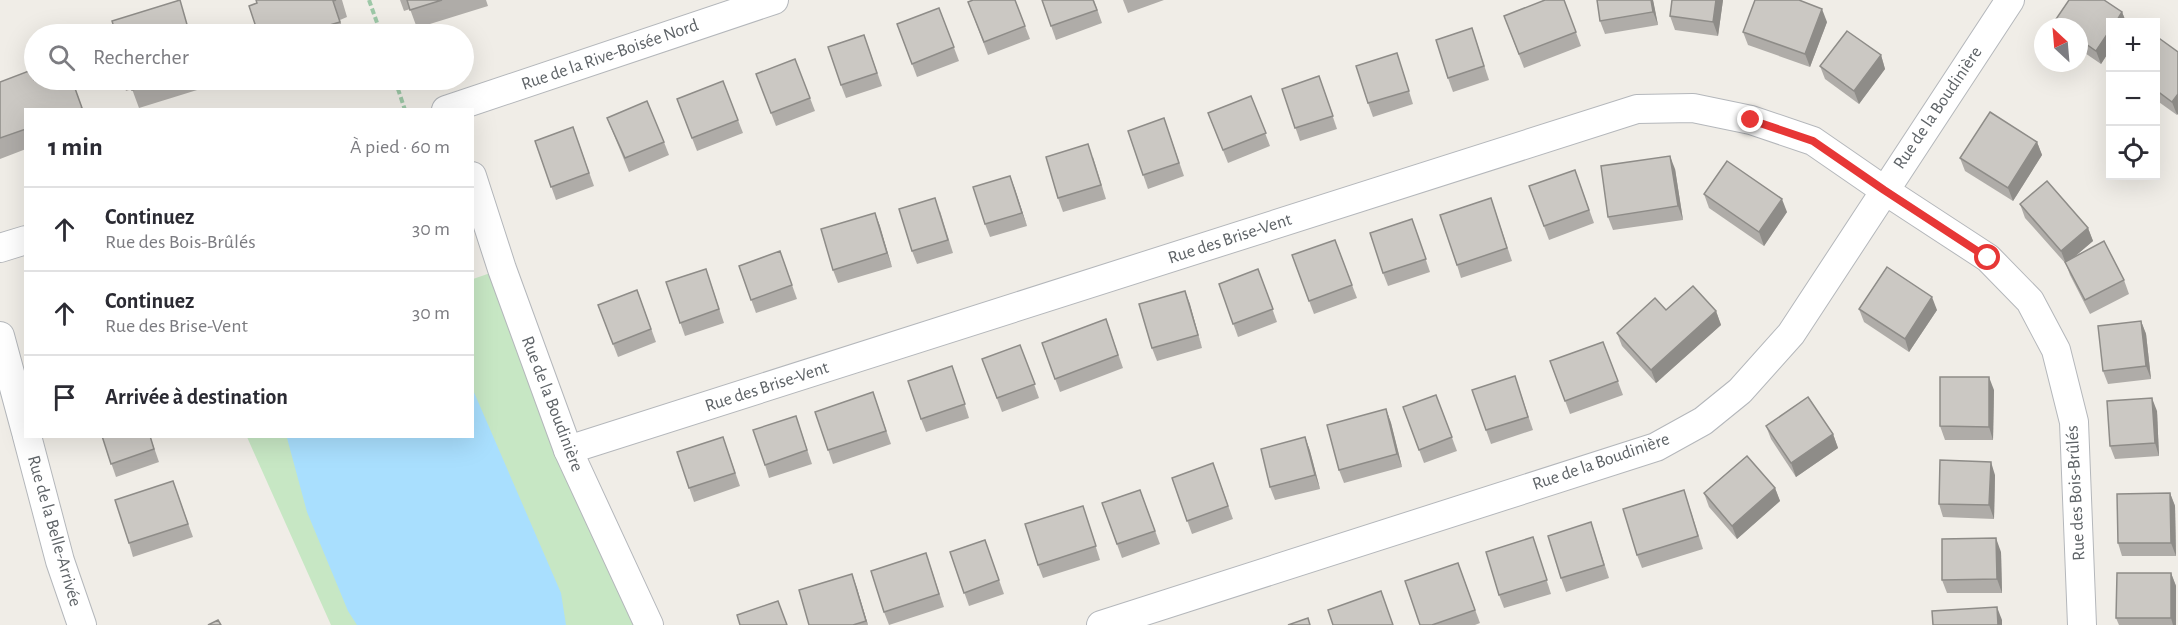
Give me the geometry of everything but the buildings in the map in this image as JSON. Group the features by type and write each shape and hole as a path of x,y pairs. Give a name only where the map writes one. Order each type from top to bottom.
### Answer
{"street":[{"name":"Rue de la Rive-Boisée Nord","path":"452,108 774,0"},
{"name":"Rue de la Boudinière","path":"1101,625 1656,447 1703,421 1740,391 1791,334 2010,0"},
{"name":"Rue des Brise-Vent","path":"568,450 1637,109 1693,108 1751,120 1813,141 1884,190"},
{"name":"Rue de la Boudinière","path":"474,182 502,269 568,450 649,625"},
{"name":"Rue des Bois-Brûlés","path":"1884,190 1988,258 2030,301 2056,350 2074,422 2082,625"},
{"path":"0,248 24,241"},
{"name":"Rue de la Belle-Arrivée","path":"0,336 24,425"},
{"name":"Rue de la Belle-Arrivée","path":"28,438 60,561 82,625"}],"path":[{"path":"369,0 377,24"},
{"path":"398,90 404,108"}],"green space":[{"path":"502,269 649,625 331,625 247,438 474,438 474,279"}],"water":[{"path":"474,392 561,593 566,625 357,625 348,611 307,512 287,438 474,438"}],"route":[{"path":"1751,120 1813,141 1988,258"}]}
